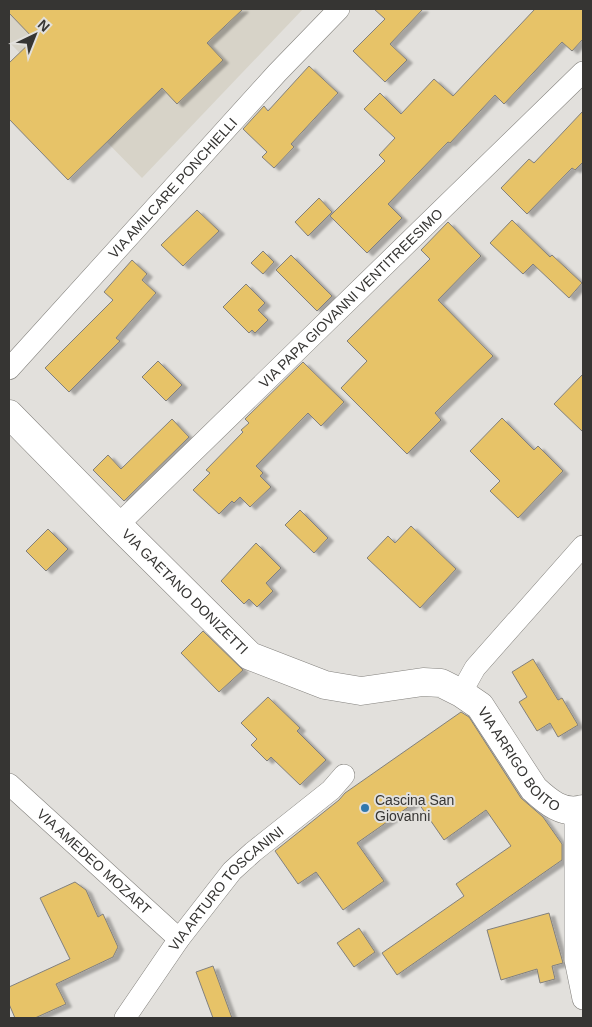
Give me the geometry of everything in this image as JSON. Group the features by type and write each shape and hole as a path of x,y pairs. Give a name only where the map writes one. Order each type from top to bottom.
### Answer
{"street":[{"name":"VIA AMILCARE PONCHIELLI","path":"9,369 277,73 339,9"},
{"name":"VIA PAPA GIOVANNI VENTITREESIMO","path":"118,525 583,72"},
{"name":"VIA GAETANO DONIZETTI","path":"9,414 250,656 325,685 361,691 423,682 441,683 462,693"},
{"path":"462,693 474,668 583,546"},
{"name":"VIA ARRIGO BOITO","path":"462,693 480,706 534,789 554,805 565,810 579,810 575,960 583,999"},
{"name":"VIA ARTURO TOSCANINI","path":"125,1018 179,939 232,871 331,790 344,775"},
{"name":"VIA AMEDEO MOZART","path":"9,784 179,939"}],"shaded area":[{"path":"9,9 303,9 142,178 9,42"}],"building":[{"path":"9,9 243,9 207,43 223,60 177,104 162,88 68,180 9,119 9,63 34,39 9,13"},
{"path":"374,9 423,9 390,44 407,60 385,82 353,51 385,19"},
{"path":"535,9 583,9 583,39 572,51 562,42 504,104 495,95 450,143 448,142 388,204 402,218 367,253 330,216 385,161 379,155 395,138 364,109 380,93 401,114 434,79 453,96"},
{"path":"309,66 338,93 291,144 294,147 274,168 262,157 267,152 243,129 264,106 268,111"},
{"path":"583,111 583,162 575,170 572,168 527,214 501,188 529,159 534,163"},
{"path":"319,198 332,212 308,236 295,222"},
{"path":"197,210 219,231 183,266 161,245"},
{"path":"512,220 550,257 552,255 582,283 569,298 533,264 523,274 490,243"},
{"path":"448,222 481,256 438,300 493,356 435,413 441,420 407,454 341,388 367,361 347,341 430,259 421,250"},
{"path":"263,251 274,262 263,274 251,263"},
{"path":"291,255 332,296 317,311 276,270"},
{"path":"132,260 147,274 142,280 156,293 116,338 120,341 69,392 45,368 113,300 104,292"},
{"path":"246,284 265,303 258,310 268,320 255,333 252,330 249,333 223,307"},
{"path":"158,361 182,385 166,401 142,377"},
{"path":"303,362 344,402 321,426 308,413 256,466 263,473 260,476 271,487 250,507 240,497 234,503 232,501 219,514 193,490 210,473 206,470 243,432 241,430 249,423 245,419"},
{"path":"583,374 583,432 554,404"},
{"path":"502,418 534,450 538,446 563,471 518,518 490,491 500,481 470,451"},
{"path":"172,419 189,437 124,501 93,470 108,455 121,469"},
{"path":"300,510 328,538 314,553 285,525"},
{"path":"411,526 456,569 420,608 367,558 388,536 395,543"},
{"path":"48,529 68,549 46,571 26,551"},
{"path":"256,543 281,568 266,583 273,591 257,607 249,599 244,604 221,581"},
{"path":"203,631 243,670 219,692 181,653"},
{"path":"533,659 558,700 562,698 578,725 558,737 550,723 537,731 519,702 527,697 512,672"},
{"path":"268,697 300,728 297,731 326,760 300,785 271,757 267,761 251,745 257,739 241,723"},
{"name":"Cascina San Giovanni","path":"461,712 469,717 521,798 543,817 562,844 562,860 397,975 382,953 464,896 456,884 511,846 486,810 444,840 417,801 357,843 384,881 343,910 316,872 298,884 275,851 339,800 345,793"},
{"path":"75,882 86,890 98,917 103,914 118,947 113,957 56,984 66,1004 35,1018 15,1018 9,1004 9,987 70,959 40,898"},
{"path":"549,913 563,963 552,966 555,979 540,983 537,969 501,980 487,930"},
{"path":"359,928 375,952 354,967 337,943"},
{"path":"213,966 232,1018 213,1018 196,972"}],"place":[{"name":"Cascina San Giovanni","path":"365,808"}]}
